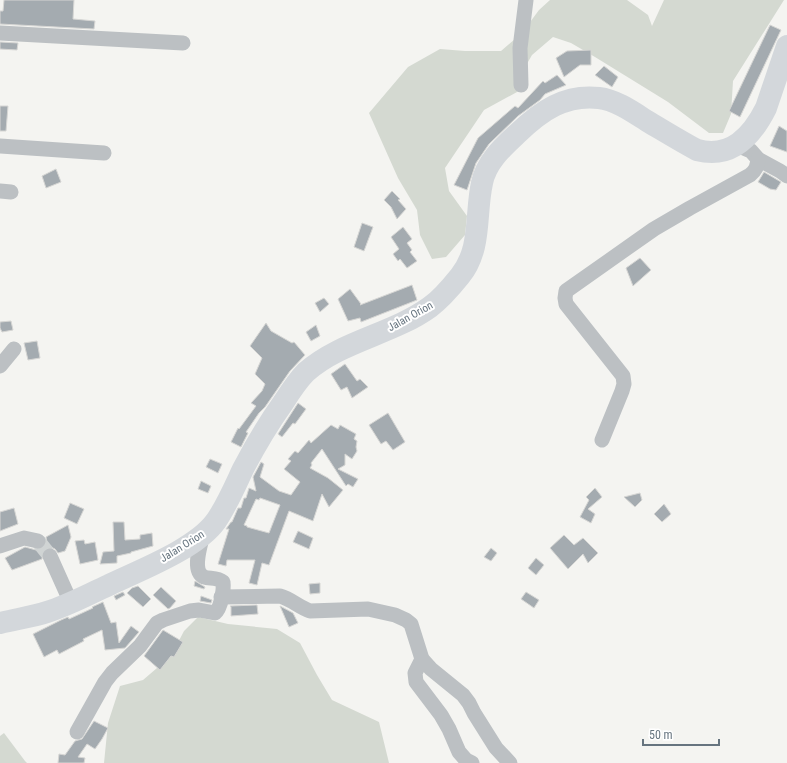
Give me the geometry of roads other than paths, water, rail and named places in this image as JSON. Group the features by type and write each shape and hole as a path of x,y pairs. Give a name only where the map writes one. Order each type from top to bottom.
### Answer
{"highway":[{"name":"Jalan Orion","path":"0,623 44,613 71,603 176,553 203,534 216,522 259,439 293,387 307,372 336,352 386,330 433,306 462,274 473,255 477,235 481,188 484,175 499,151 533,118 549,107 560,103 580,99 599,98 621,106 697,150 709,152 725,150 737,145 752,131 761,118 768,103 787,46"}],"street":[{"path":"521,84 520,48 526,0"},
{"path":"0,33 183,43"},
{"path":"737,145 751,151 758,159 787,176"},
{"path":"0,146 104,153"},
{"path":"602,440 622,391 624,384 623,376 566,304 564,298 566,290 654,229 750,175 757,167 758,159"},
{"path":"0,366 14,349"},
{"path":"77,732 108,677 140,646 157,623 190,611 199,610 215,613 218,611 223,582 203,576 197,565 197,557 203,534"},
{"path":"0,546 24,538 38,541"},
{"path":"50,556 71,603"},
{"path":"221,597 280,596 285,597 302,608 310,611 368,609 395,615 406,620 411,624 422,659 431,669 463,695 496,748 510,763"},
{"path":"422,659 415,673 416,682 441,714 459,752 466,760 472,763"}],"tunnel":[{"path":"38,541 50,556"}]}
